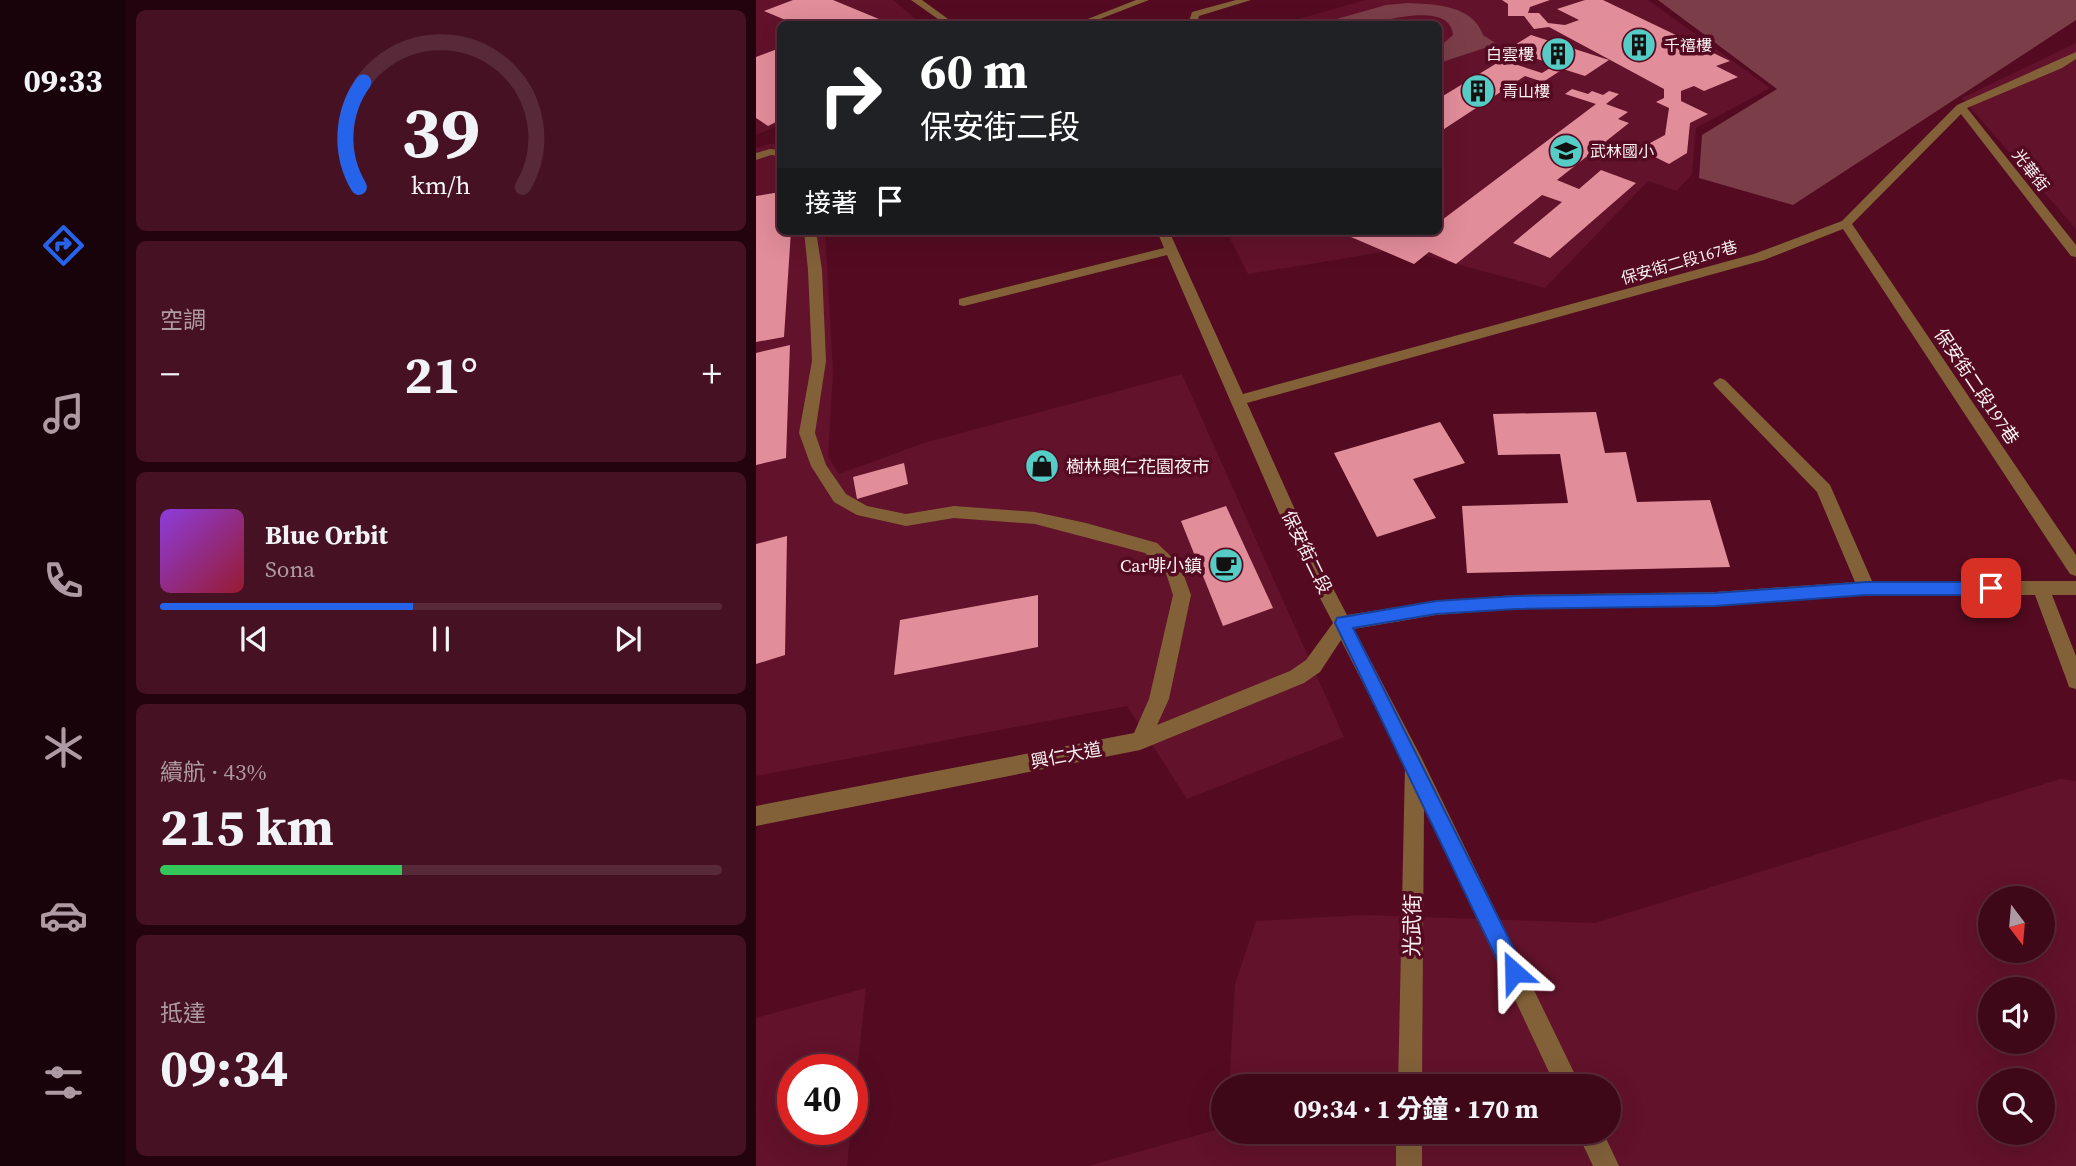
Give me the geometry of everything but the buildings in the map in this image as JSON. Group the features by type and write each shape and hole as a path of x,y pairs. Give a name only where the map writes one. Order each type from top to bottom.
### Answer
{"street":[{"path":"916,0 946,21"},
{"path":"1088,21 1144,0"},
{"path":"1194,21 1195,13 1246,0"},
{"name":"保安街二段167巷","path":"1237,401 1759,257 1846,224 1961,107 2059,66 2076,55"},
{"name":"光華街","path":"1961,107 2071,237 2076,253"},
{"path":"756,157 777,153"},
{"name":"保安街二段197巷","path":"1846,224 2076,569"},
{"path":"811,235 815,270 819,361 807,433 818,466 840,498 863,511 906,520 954,512 1035,518 1060,523 1151,548 1174,570 1182,595 1159,699 1140,741"},
{"name":"保安街二段","path":"1165,235 1304,551 1414,764 1563,1074"},
{"path":"964,302 1171,250"},
{"path":"1720,383 1824,489 1866,588"},
{"path":"1343,623 1436,608 1515,602 1715,599 1866,588 2076,588"},
{"path":"2041,588 2076,681"},
{"name":"興仁大道","path":"756,816 1140,741 1297,677 1313,666 1343,623"},
{"name":"光武街","path":"1410,1074 1414,764"},
{"path":"1409,1144 1409,1166"},
{"path":"1596,1144 1606,1166"}],"shaded area":[{"path":"756,0 893,0 918,21 777,21 777,126 756,135"},
{"name":"武林國小","path":"1365,0 1648,0 1770,88 1696,128 1692,174 1677,191 1648,181 1545,288 1401,249 1248,274 1228,235 1442,235 1442,21 1292,21"},
{"path":"1658,0 2076,0 2076,20 1793,205 1699,178 1702,135 1777,89"},
{"path":"1429,4 1451,8 1471,17 1483,35 1497,44 1442,62 1442,44 1453,35 1449,24 1440,18 1415,16 1379,21 1330,21 1386,5"},
{"path":"2076,43 2076,229 1962,98"},
{"name":"樹林興仁花園夜市","path":"777,144 777,235 825,235 833,372 828,457 839,474 924,443 1182,374 1344,737 1187,799 1127,706 756,776 756,148"},
{"path":"2060,779 2076,781 2076,1166 1088,1166 1211,1131 1211,1144 1621,1144 1621,1074 1230,1074 1235,984 1256,921 1363,915 1595,923"},
{"path":"866,988 859,1054 777,1054 777,1145 849,1145 847,1166 756,1166 756,1018"}],"place":[{"name":"千禧樓","path":"1639,45"},
{"name":"白雲樓","path":"1558,54"},
{"name":"青山樓","path":"1478,91"},
{"name":"武林國小","path":"1566,151"},
{"name":"樹林興仁花園夜市","path":"1042,466"},
{"name":"Car啡小鎮","path":"1226,565"}],"route":[{"path":"1514,972 1343,623 1436,608 1515,602 1715,599 1866,588 1991,588"}]}
